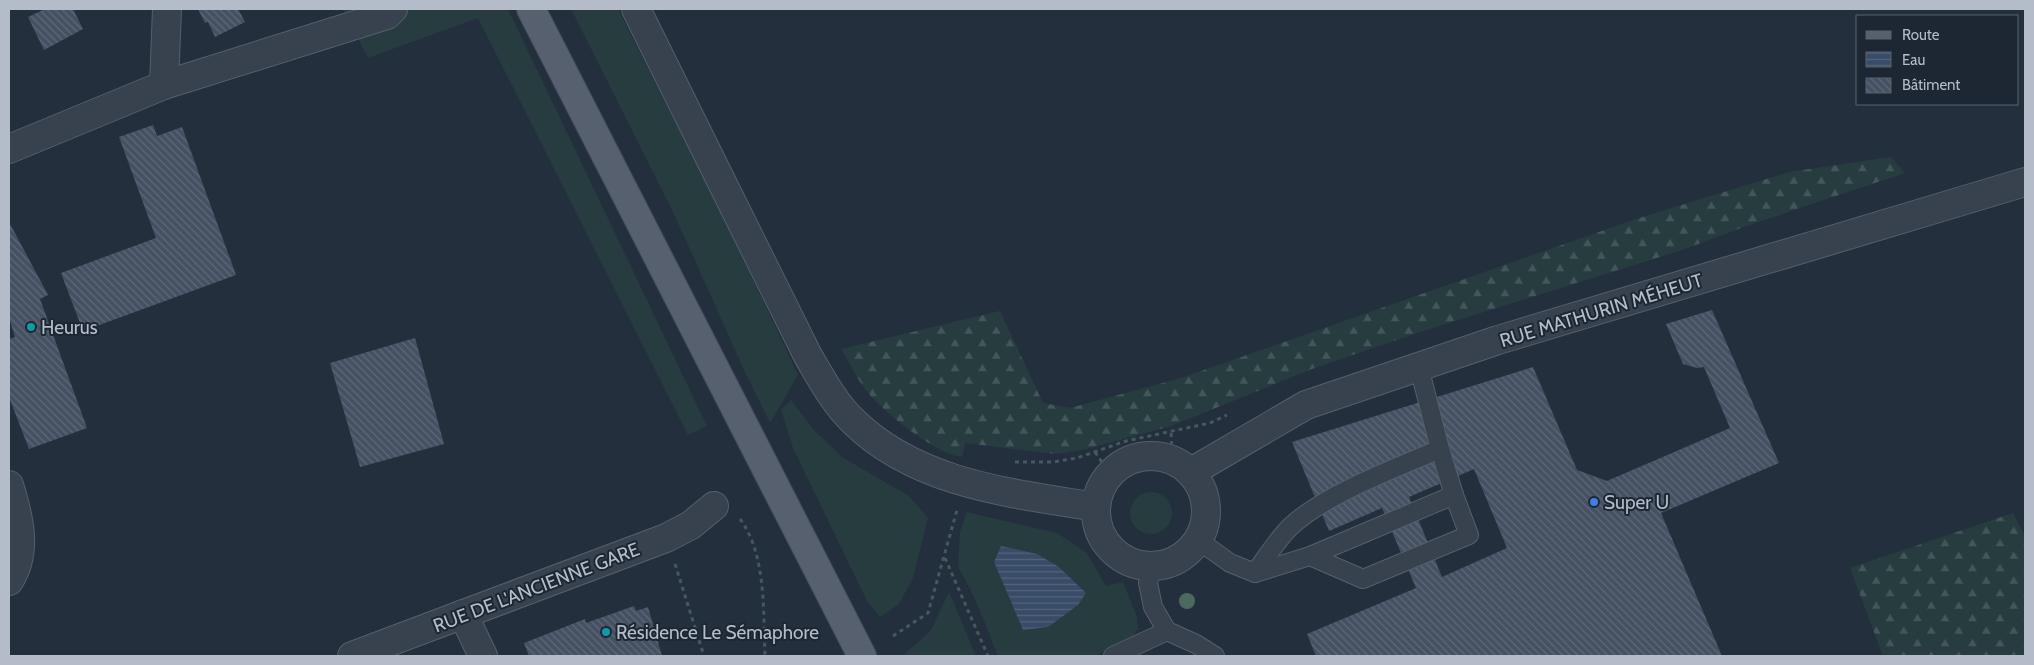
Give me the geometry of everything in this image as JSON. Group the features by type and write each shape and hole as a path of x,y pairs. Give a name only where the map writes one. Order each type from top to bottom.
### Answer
{"main road":[{"path":"532,9 862,656"}],"street":[{"path":"164,85 167,9"},
{"path":"9,149 164,85 387,15 393,9"},
{"path":"636,9 808,356 829,391 853,421 885,448 922,468 962,482 1096,507"},
{"name":"RUE MATHURIN MÉHEUT","path":"1181,466 1306,405 1498,340 2025,182"},
{"path":"1159,456 1181,466 1201,488 1206,505 1205,524 1198,540 1186,554 1170,563 1152,566 1134,564 1118,555 1105,542 1098,525 1096,507 1100,489 1110,474 1124,463 1141,457 1159,456"},
{"path":"9,486 15,503 21,539 18,563 9,582"},
{"name":"RUE DE L'ANCIENNE GARE","path":"352,656 666,538 692,525 714,506"},
{"path":"463,614 483,656"}],"lane":[{"path":"1310,556 1363,578 1468,534 1440,449 1419,367"},
{"path":"1255,573 1289,528 1313,509 1440,449"},
{"path":"1198,540 1230,563 1255,573 1310,556 1454,495"},
{"path":"1152,566 1148,583 1153,607 1167,631 1196,644 1215,656"},
{"path":"1113,656 1167,631"}],"path":[{"path":"1171,433 1181,466"},
{"path":"1095,452 1110,474"},
{"path":"894,636 928,613 958,502"},
{"path":"714,506 724,503 734,512 742,522 756,555 762,579 765,656"},
{"path":"666,538 704,656"},
{"path":"944,558 988,656"}],"green space":[{"path":"343,9 508,9 707,426 688,435 478,18 368,58"},
{"path":"571,9 618,9 731,232 798,375 770,423 674,214"},
{"path":"1891,157 1905,173 1755,223 1682,250 1420,332 1312,369 1171,426 1082,450 1056,454 965,443 962,457 951,454 924,440 910,430 873,398 865,389 841,349 1000,311 1043,403 1070,408 1181,378 1636,219 1789,172"},
{"path":"791,400 812,428 842,457 909,496 928,518 913,578 899,604 880,617 867,601 793,448 781,410"},
{"path":"1155,492 1163,495 1169,501 1172,513 1169,525 1163,531 1147,534 1139,531 1133,525 1130,509 1133,501 1139,495"},
{"path":"967,512 1057,533 1087,553 1106,586 1123,582 1137,617 1138,629 1131,640 1095,656 998,656 976,601 958,566 960,532","holes":["994,562 1059,567 1086,593 1023,630"]},
{"path":"2013,513 2025,537 2025,656 1883,656 1850,568"},
{"path":"949,592 976,656 903,656 931,630"}],"water":[{"path":"1001,546 1037,554 1059,567 1086,593 1078,605 1048,627 1023,630 994,562"}],"building":[{"path":"45,9 73,9 83,29 44,50 28,17"},
{"path":"198,9 238,9 245,22 215,37 208,22 205,23"},
{"path":"153,125 157,136 182,127 236,275 83,331 61,273 156,238 119,137"},
{"name":"Heurus","path":"9,222 48,295 40,299 87,428 29,449 9,397 9,339 15,337 9,318"},
{"path":"1712,310 1779,463 1661,513 1722,656 1316,656 1307,634 1416,588 1382,508 1329,531 1292,442 1533,367 1577,470 1607,481 1730,428 1704,367 1697,368 1683,364 1666,324","holes":["1474,469 1507,548 1442,577 1409,497"]},
{"path":"415,338 444,444 360,467 330,363"},
{"name":"Résidence Le Sémaphore","path":"634,606 636,611 648,607 662,656 529,656 524,643 585,619 586,623"}],"place":[{"name":"Heurus","path":"31,327"},
{"name":"Super U","path":"1594,502"},
{"name":"Résidence Le Sémaphore","path":"606,632"}]}
